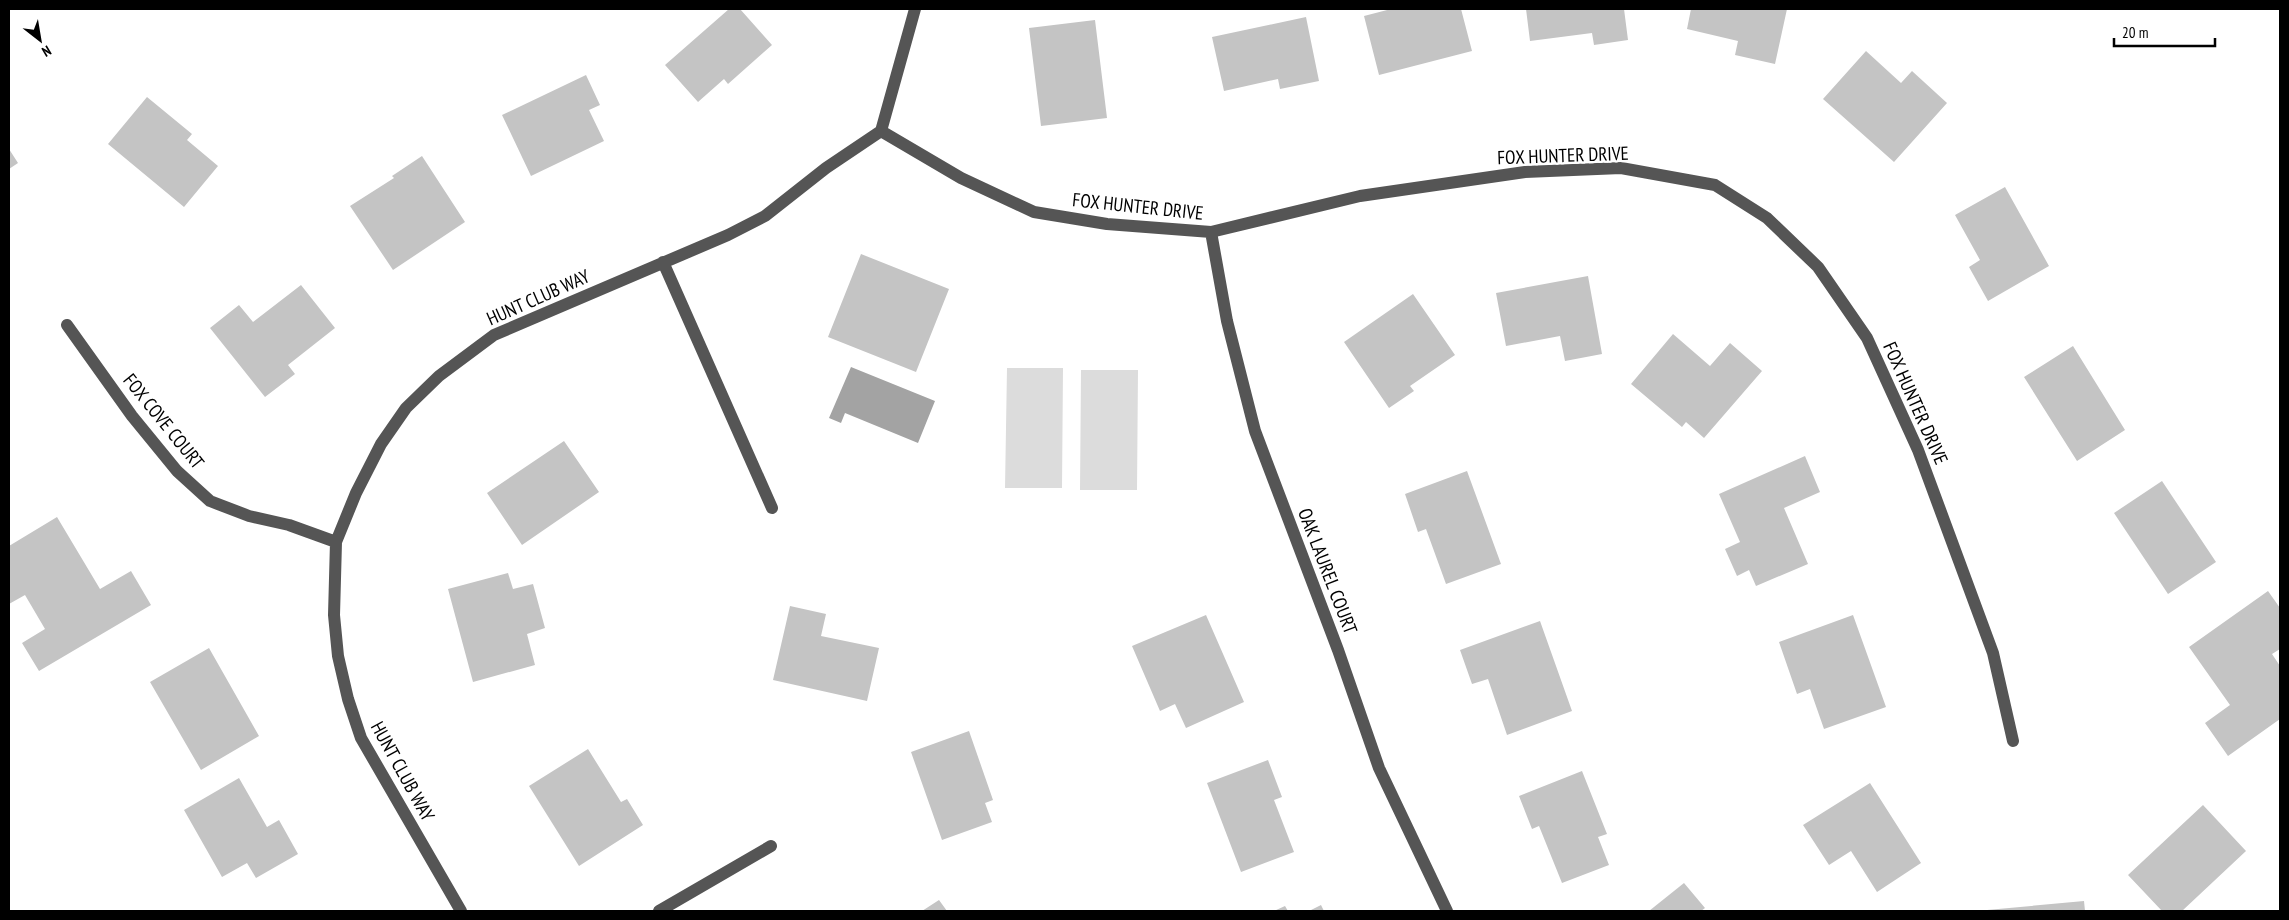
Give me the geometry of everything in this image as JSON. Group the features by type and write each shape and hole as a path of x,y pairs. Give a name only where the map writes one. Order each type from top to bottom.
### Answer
{"street":[{"path":"880,131 915,9"},
{"name":"FOX HUNTER DRIVE","path":"880,131 961,178 1034,212 1107,224 1210,232 1360,196 1525,172 1621,168 1715,184 1767,218 1818,267 1867,338 1918,450 1993,653 2013,741"},
{"name":"HUNT CLUB WAY","path":"461,911 361,738 348,699 338,656 334,615 336,542 356,493 381,444 406,408 439,376 494,335 728,235 765,216 826,168 880,131"},
{"name":"OAK LAUREL COURT","path":"1210,232 1227,321 1255,432 1338,650 1379,768 1446,911"},
{"path":"663,262 772,508"},
{"name":"FOX COVE COURT","path":"67,326 132,416 177,472 210,501 248,516 289,525 336,542"},
{"path":"659,911 771,846"}],"shaded area":[{"path":"851,367 935,401 918,443 845,413 841,423 829,418"},
{"path":"1007,368 1063,368 1062,488 1005,488"},
{"path":"1081,370 1138,370 1137,490 1080,490"}],"building":[{"path":"729,9 740,9 772,45 728,84 724,79 698,102 665,65"},
{"path":"1391,9 1461,9 1472,51 1379,75 1364,16"},
{"path":"1526,9 1624,9 1628,40 1594,45 1592,33 1530,41"},
{"path":"1691,9 1787,9 1775,64 1735,55 1738,41 1687,29"},
{"path":"1306,17 1319,81 1280,89 1278,79 1224,91 1212,37"},
{"path":"1095,20 1107,118 1041,126 1029,28"},
{"path":"1866,51 1901,83 1912,71 1947,103 1894,162 1823,99"},
{"path":"586,75 600,105 589,110 604,141 531,176 502,115"},
{"path":"147,97 192,134 187,140 218,166 184,207 108,144"},
{"path":"9,149 18,163 9,169"},
{"path":"422,156 465,222 393,270 350,206 394,178 392,176"},
{"path":"2005,187 2049,266 1988,301 1969,267 1980,260 1955,215"},
{"path":"861,254 949,289 916,372 828,337"},
{"path":"1588,276 1602,354 1565,361 1560,336 1506,346 1496,293"},
{"path":"301,285 335,328 288,365 295,374 265,397 210,328 239,305 253,322"},
{"path":"1413,294 1455,355 1410,386 1414,391 1389,408 1344,342"},
{"path":"1673,334 1710,366 1730,343 1762,371 1704,438 1686,422 1682,427 1631,384"},
{"path":"2073,346 2125,430 2077,461 2024,377"},
{"path":"564,441 599,492 522,545 487,493"},
{"path":"1805,456 1820,492 1784,508 1808,564 1756,586 1749,570 1737,576 1725,549 1740,542 1719,494"},
{"path":"1467,471 1501,564 1446,584 1426,529 1418,532 1405,494"},
{"path":"2162,481 2216,562 2168,594 2114,513"},
{"path":"57,517 100,589 131,571 151,605 39,671 22,643 45,629 25,595 9,604 9,546"},
{"path":"508,573 513,589 533,584 545,628 527,634 535,665 473,682 448,589"},
{"path":"2268,591 2280,608 2280,649 2272,654 2280,666 2280,719 2228,756 2205,723 2230,705 2189,647"},
{"path":"790,606 826,614 821,636 879,648 867,701 773,680"},
{"path":"1206,615 1244,702 1186,728 1175,704 1160,711 1132,646"},
{"path":"1853,615 1886,707 1824,729 1810,689 1797,694 1779,642"},
{"path":"1540,621 1572,711 1507,735 1488,679 1472,684 1460,650"},
{"path":"209,648 259,736 201,770 150,682"},
{"path":"969,731 993,800 985,803 992,822 942,840 911,752"},
{"path":"588,749 621,802 627,799 643,825 579,866 529,786"},
{"path":"1268,760 1282,797 1274,800 1294,852 1241,872 1207,783"},
{"path":"1582,771 1607,834 1598,837 1609,865 1562,883 1539,826 1532,829 1519,796"},
{"path":"239,778 267,827 279,820 298,854 256,878 247,863 222,877 184,810"},
{"path":"1870,783 1921,863 1877,892 1851,851 1829,865 1803,825"},
{"path":"2203,805 2246,851 2182,911 2162,911 2128,875"},
{"path":"1684,883 1705,908 1701,911 1649,911"},
{"path":"939,900 947,911 922,911"},
{"path":"2084,901 2085,911 1987,911 1987,910"},
{"path":"1321,905 1324,911 1309,911"},
{"path":"1285,906 1288,911 1274,911"}]}
